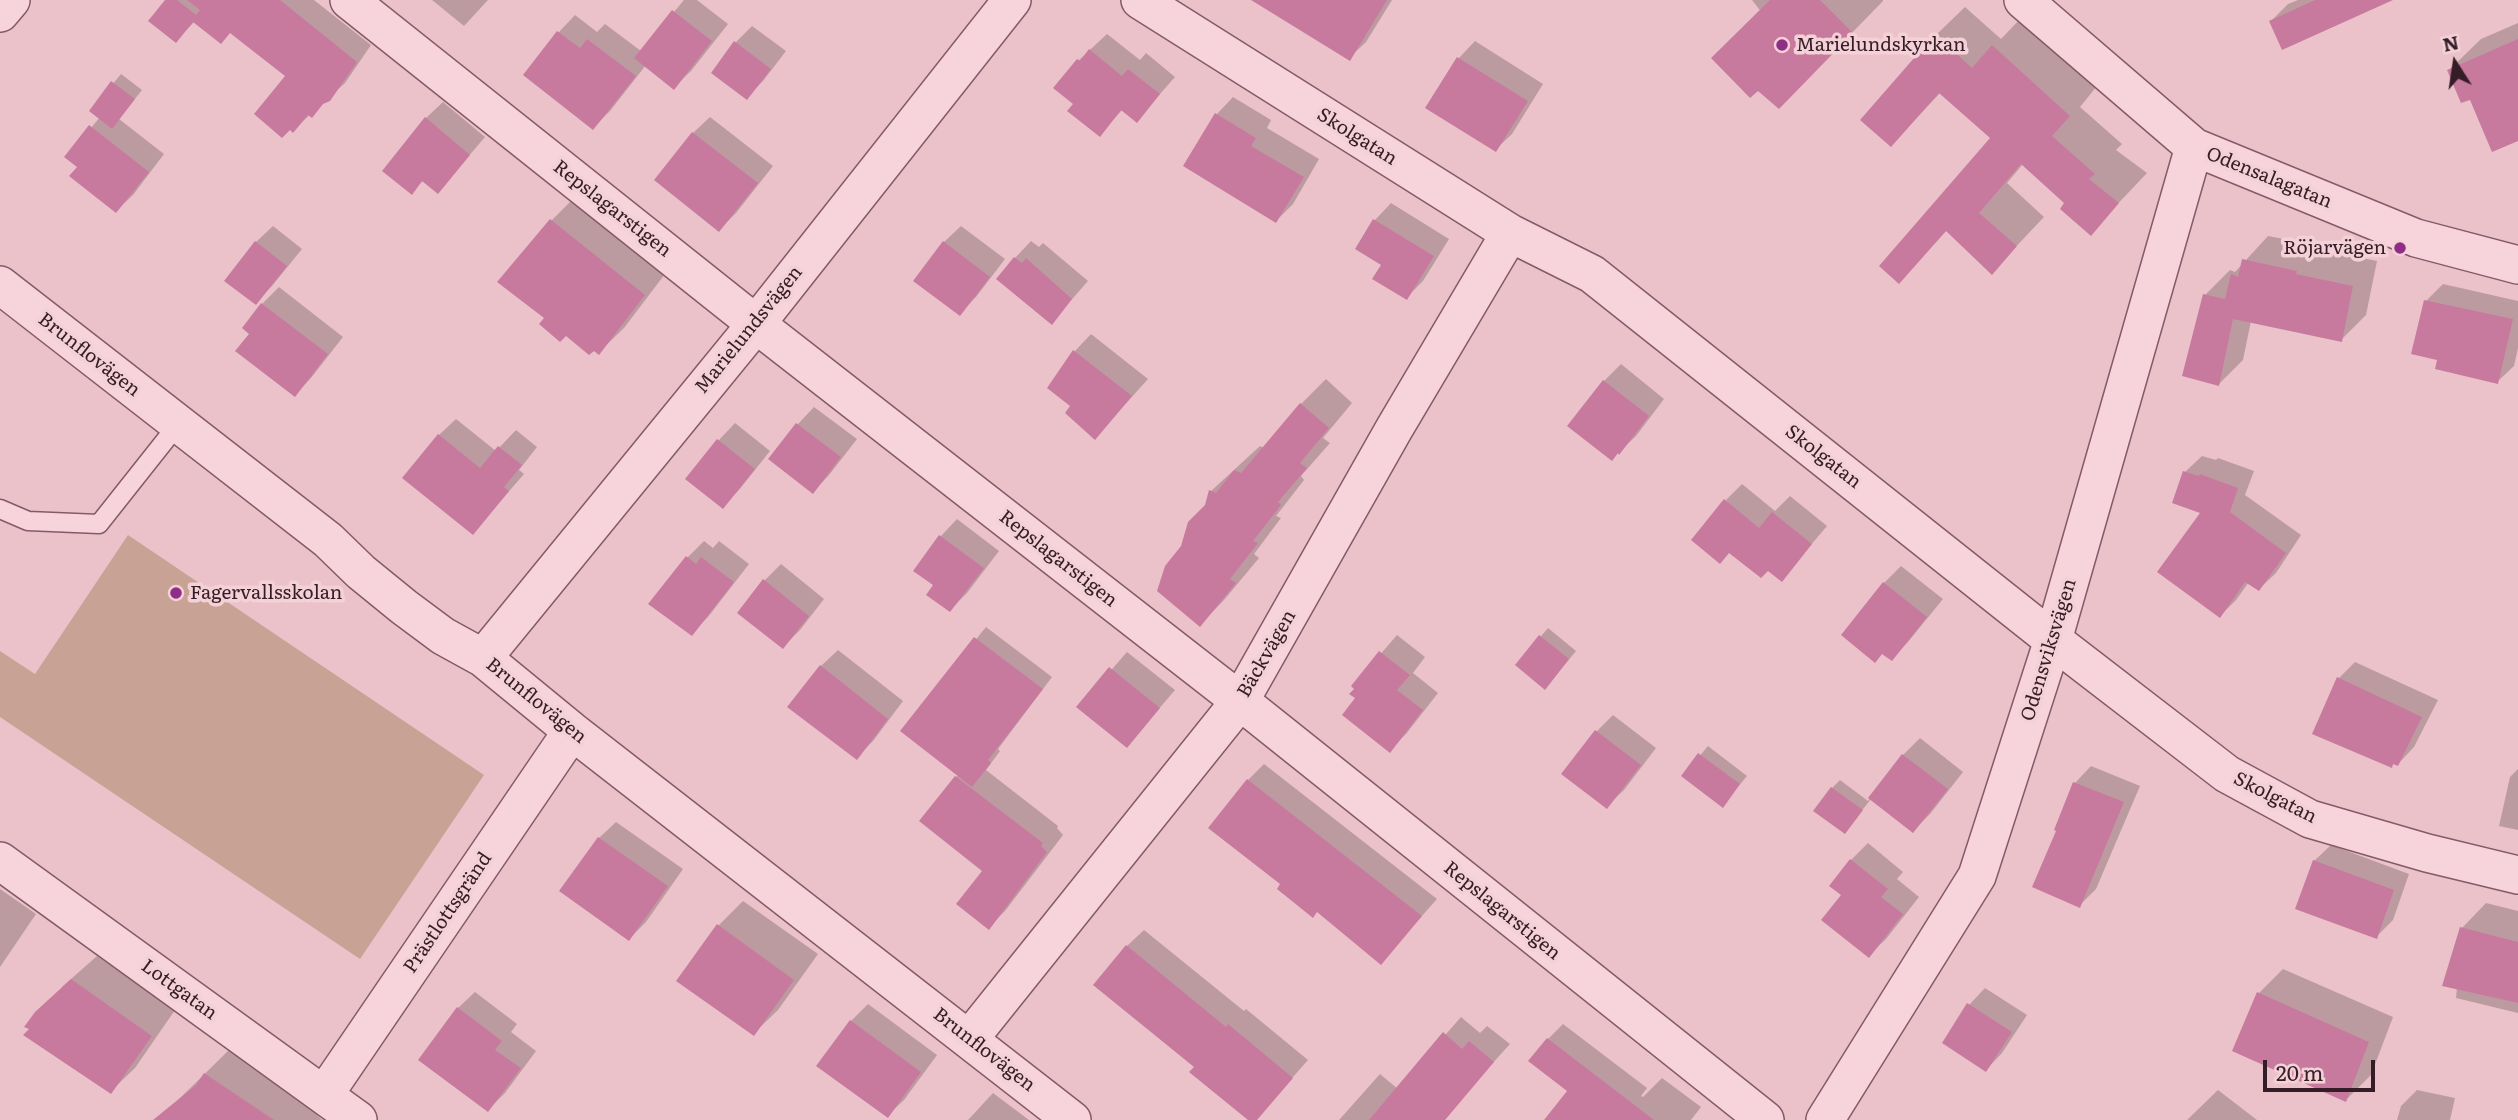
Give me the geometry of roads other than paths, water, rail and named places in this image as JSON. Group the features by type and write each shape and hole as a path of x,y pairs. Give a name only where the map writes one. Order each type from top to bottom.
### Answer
{"street":[{"path":"0,13 11,0"},
{"name":"Repslagarstigen","path":"349,0 756,324 1240,701 1765,1120"},
{"name":"Marielundsvägen","path":"483,658 756,324 1012,0"},
{"name":"Skolgatan","path":"1140,0 1510,233 1592,274 2053,640 2227,774 2310,819 2427,853 2518,875"},
{"name":"Odensalagatan","path":"2024,0 2194,147 2416,238 2518,265"},
{"name":"Odensviksvägen","path":"1825,1120 1977,876 2053,640 2194,147"},
{"name":"Bäckvägen","path":"970,1038 1240,701 1394,429 1510,233"},
{"name":"Brunflovägen","path":"0,285 328,540 360,572 404,607 443,636 483,658 572,731 1072,1120"},
{"name":"Prästlottsgränd","path":"324,1095 572,731"},
{"name":"Lottgatan","path":"0,861 358,1120"}],"lane":[{"path":"0,509 28,522 99,524 179,423"}],"place":[{"name":"Marielundskyrkan","path":"1782,45"},
{"name":"Röjarvägen","path":"2400,248"},
{"name":"Fagervallsskolan","path":"176,593"}]}
